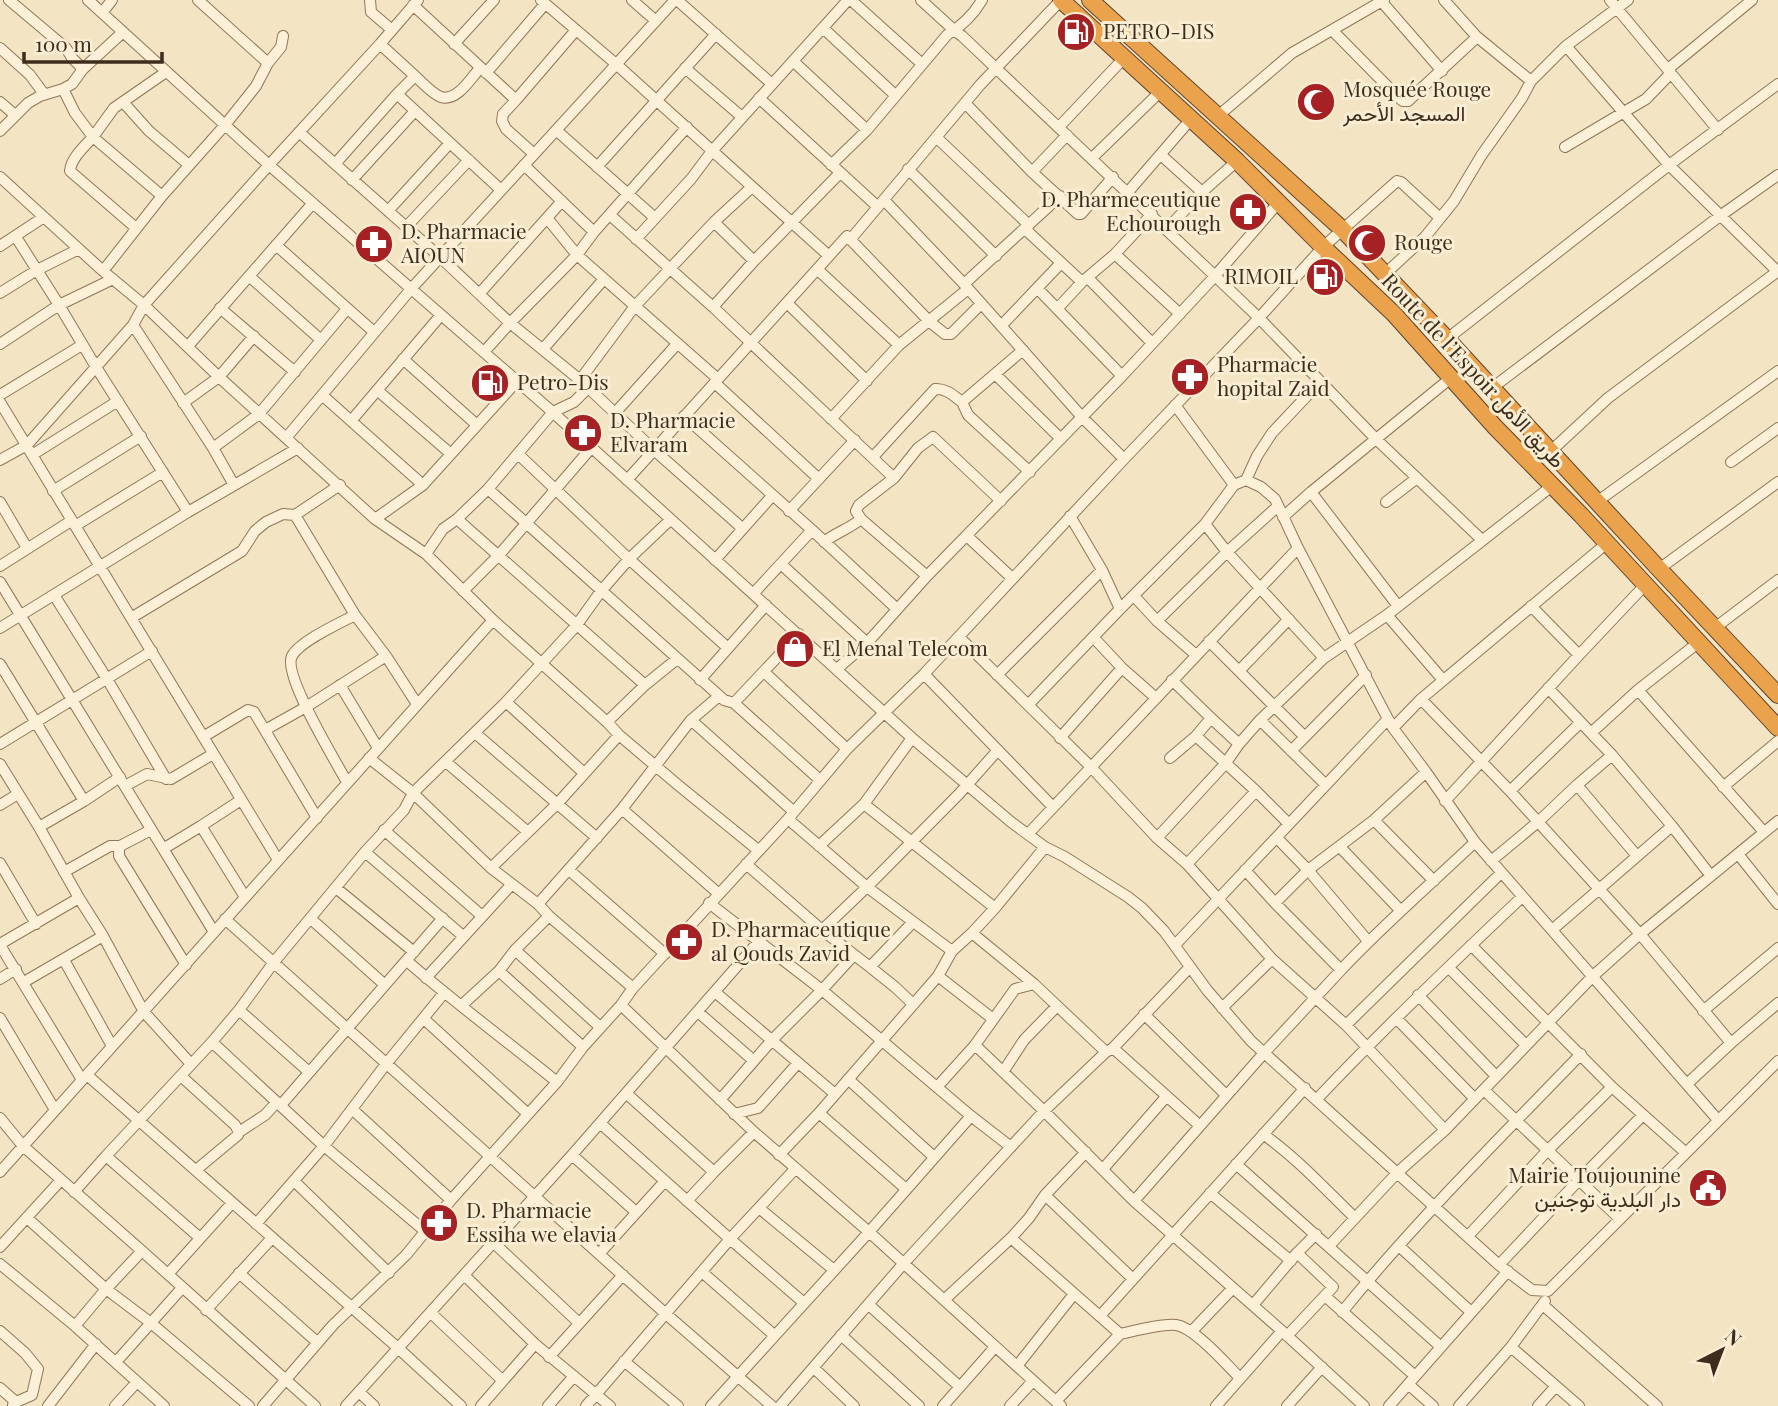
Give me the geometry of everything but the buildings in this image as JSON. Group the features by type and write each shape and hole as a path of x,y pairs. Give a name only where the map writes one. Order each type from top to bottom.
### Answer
{"highway":[{"name":"Route de l’Espoir طريق الأمل","path":"1061,0 1237,160 1394,314 1495,426 1778,728"},
{"name":"Route de l’Espoir طريق الأمل","path":"1090,0 1342,229 1778,695"}],"street":[{"path":"9,0 66,48 83,69"},
{"path":"88,0 313,203 553,412 912,738 1011,822 1045,847 1128,897 1153,919 1222,1009 1251,1041 1503,1268 1532,1290 1548,1292"},
{"path":"102,13 112,0"},
{"path":"198,0 268,63"},
{"path":"370,0 371,12 392,30"},
{"path":"454,44 494,0"},
{"path":"632,0 656,21"},
{"path":"286,438 411,289 676,0 772,83"},
{"path":"636,239 772,83 849,0 922,64"},
{"path":"921,0 1152,214 1259,318 1376,439 1482,540"},
{"path":"831,165 867,130 947,35 955,31 982,0"},
{"path":"850,240 996,67 1061,0"},
{"path":"1444,0 1476,36 1531,81"},
{"path":"1385,274 1425,237 1454,201 1531,81 1614,4 1628,0"},
{"path":"1565,148 1646,99 1670,71 1752,0"},
{"path":"1218,116 1292,53 1383,1 1442,71"},
{"path":"380,44 440,96 450,97 456,95 483,71 543,2 687,127 829,256"},
{"path":"30,449 133,326 144,305 415,3 454,44 516,100"},
{"path":"1614,4 1718,130"},
{"path":"823,27 895,95"},
{"path":"534,154 506,129 502,121 503,114 576,30"},
{"path":"1332,30 1403,101 1416,95 1476,36"},
{"path":"0,131 28,103 72,84 83,69 123,32"},
{"path":"597,167 716,34"},
{"path":"103,271 162,196 256,86 268,63 281,47 283,36"},
{"path":"1551,451 1608,398 1778,271 1669,165 1566,46"},
{"path":"0,48 30,75 44,94"},
{"path":"1032,172 1124,58"},
{"path":"793,61 867,130"},
{"path":"685,68 743,117"},
{"path":"136,228 69,171 69,166 114,108 166,72"},
{"path":"335,164 415,76"},
{"path":"1447,339 1669,165 1778,84"},
{"path":"62,89 75,113 93,137 162,196"},
{"path":"1092,158 1162,90"},
{"path":"397,94 501,190"},
{"path":"759,98 840,173 881,204 966,287 1082,417 1124,459"},
{"path":"0,102 15,115"},
{"path":"123,102 149,131 189,165"},
{"path":"965,103 1076,213 1080,214 1112,177"},
{"path":"352,180 415,111"},
{"path":"1128,192 1191,120"},
{"path":"484,352 577,255 687,127"},
{"path":"556,130 655,218"},
{"path":"299,132 742,528"},
{"path":"936,138 1061,263 1085,280 1152,343"},
{"path":"388,211 450,143"},
{"path":"1161,155 1202,192"},
{"path":"406,227 469,160"},
{"path":"1167,229 1237,160"},
{"path":"524,165 594,232"},
{"path":"908,169 996,256"},
{"path":"713,307 840,173"},
{"path":"1492,388 1778,175"},
{"path":"2,181 144,305 375,519 426,554 493,620 619,735 758,850"},
{"path":"263,1406 317,1342 389,1273 426,1232 451,1200 557,1082 633,988 791,815 847,749 924,674 1323,247 1396,181 1401,182 1440,218"},
{"path":"426,554 443,529 488,489 553,412 574,402 635,306 714,222 752,187"},
{"path":"831,419 899,345 930,321 1060,196"},
{"path":"480,293 562,201"},
{"path":"838,668 867,643 927,576 1122,376 1279,202"},
{"path":"188,346 313,203"},
{"path":"1057,309 1115,254 1152,214"},
{"path":"610,215 713,307 894,478"},
{"path":"0,246 44,217"},
{"path":"547,218 577,255 677,344 819,479"},
{"path":"714,222 754,261"},
{"path":"627,480 847,236 945,334 949,335 981,304"},
{"path":"16,237 188,512"},
{"path":"276,245 374,332"},
{"path":"0,293 79,248"},
{"path":"1115,254 1180,314"},
{"path":"1001,326 1061,263"},
{"path":"817,270 899,345"},
{"path":"249,276 321,340"},
{"path":"0,344 59,305 113,279"},
{"path":"543,349 604,279"},
{"path":"1037,288 1122,376"},
{"path":"786,303 867,381"},
{"path":"220,309 295,372"},
{"path":"213,448 259,414 347,309"},
{"path":"351,421 441,315"},
{"path":"133,326 213,448 234,485"},
{"path":"183,403 219,377 254,336"},
{"path":"615,413 677,344"},
{"path":"0,395 82,345"},
{"path":"962,402 1023,350"},
{"path":"403,359 478,425"},
{"path":"1598,501 1778,371"},
{"path":"995,374 1061,439"},
{"path":"1283,517 1452,377"},
{"path":"375,519 423,485 517,382"},
{"path":"1028,705 1205,524 1234,485 1245,480 1272,433 1320,382"},
{"path":"873,457 935,388 940,388 962,402 968,415 1030,472"},
{"path":"377,390 451,454"},
{"path":"322,395 423,485"},
{"path":"0,460 30,449 118,401"},
{"path":"0,402 278,860"},
{"path":"1175,405 1234,485"},
{"path":"684,416 897,609"},
{"path":"1731,462 1778,428"},
{"path":"53,491 141,436"},
{"path":"927,576 861,519 856,511 859,505 894,478 918,448 933,437 1001,501"},
{"path":"789,511 855,440"},
{"path":"463,591 499,555 592,447"},
{"path":"0,628 298,448"},
{"path":"518,454 728,648"},
{"path":"0,566 27,548 163,472"},
{"path":"1386,502 1417,478"},
{"path":"1245,480 1261,487 1275,499 1298,548 1391,723 1475,842 1718,1120"},
{"path":"1660,569 1778,482"},
{"path":"131,618 242,551 255,531 266,522 284,514 295,515 340,485"},
{"path":"1157,838 1225,764 1260,720 1324,658 1387,615 1552,486"},
{"path":"488,489 700,680 724,700 734,703 820,780"},
{"path":"1311,492 1398,606"},
{"path":"715,560 772,496"},
{"path":"0,502 27,548"},
{"path":"1157,621 1278,506"},
{"path":"295,515 355,615 417,704"},
{"path":"1070,516 1102,570 1120,609"},
{"path":"457,519 645,685"},
{"path":"824,542 861,519"},
{"path":"74,1192 212,1042 365,852 404,810 413,793 506,702 576,625 629,559 670,520"},
{"path":"1205,524 1227,552 1324,658"},
{"path":"753,594 812,530"},
{"path":"967,536 1012,578"},
{"path":"1175,945 1326,785 1391,723 1607,543"},
{"path":"1028,834 1298,548"},
{"path":"781,564 867,643"},
{"path":"997,675 1102,570"},
{"path":"1716,628 1778,580"},
{"path":"0,582 214,932"},
{"path":"1445,801 1645,585"},
{"path":"54,595 107,678 166,779"},
{"path":"1134,596 1157,621 1196,655"},
{"path":"700,680 766,605"},
{"path":"1531,606 1579,655"},
{"path":"347,782 306,708 292,672 291,657 310,639 355,615"},
{"path":"1387,615 1443,680"},
{"path":"1239,671 1289,619"},
{"path":"0,1172 493,620"},
{"path":"734,703 799,634"},
{"path":"959,637 1091,767 1157,838 1187,864 1272,959 1367,1046 1445,1130"},
{"path":"1094,638 1156,698"},
{"path":"1209,641 1304,736"},
{"path":"1591,733 1638,690 1699,642"},
{"path":"0,744 152,651"},
{"path":"265,730 306,708 386,656"},
{"path":"607,722 677,659"},
{"path":"0,664 83,801"},
{"path":"1060,738 1122,668"},
{"path":"764,672 847,749"},
{"path":"924,674 1053,807"},
{"path":"1291,751 1366,675"},
{"path":"1172,680 1239,744"},
{"path":"340,685 377,748"},
{"path":"1548,688 1612,755 1711,876"},
{"path":"1329,1246 1397,1173 1445,1130 1593,976 1640,934 1773,828 1723,787 1638,690"},
{"path":"538,904 622,809 691,720 719,696"},
{"path":"1420,699 1510,791 1640,934 1731,1043"},
{"path":"506,702 584,773"},
{"path":"203,737 248,710 254,712 317,818"},
{"path":"1170,758 1196,736 1210,718"},
{"path":"691,720 791,815 819,846 867,887 952,951"},
{"path":"1260,720 1326,785"},
{"path":"1510,791 1580,723"},
{"path":"475,733 597,838"},
{"path":"491,868 558,803 619,735"},
{"path":"1196,736 1289,824"},
{"path":"819,846 864,804 912,738"},
{"path":"1723,787 1778,741"},
{"path":"822,930 959,794 998,750"},
{"path":"38,827 122,782 147,774 171,779 214,754"},
{"path":"1491,861 1612,755"},
{"path":"369,758 413,793 491,868 538,904 633,988"},
{"path":"446,762 528,832"},
{"path":"0,764 103,936 144,1012 191,1064"},
{"path":"1275,903 1308,870 1374,820 1426,772"},
{"path":"1577,785 1637,856"},
{"path":"1187,864 1256,791"},
{"path":"0,805 18,794"},
{"path":"163,849 241,800"},
{"path":"864,804 995,908"},
{"path":"622,809 719,894"},
{"path":"1374,820 1434,881"},
{"path":"201,826 245,897"},
{"path":"1552,930 1672,826"},
{"path":"64,872 110,846 120,846 151,830"},
{"path":"384,830 482,916"},
{"path":"1277,838 1368,941"},
{"path":"1134,1201 1226,1095 1368,941 1475,842"},
{"path":"120,846 119,856 186,965"},
{"path":"779,1155 938,976 952,951 995,908 1045,847"},
{"path":"1340,847 1401,911"},
{"path":"365,852 463,936"},
{"path":"1738,854 1778,904"},
{"path":"0,863 36,924"},
{"path":"746,864 822,930 895,986 913,1004"},
{"path":"569,870 665,954"},
{"path":"1245,870 1341,970"},
{"path":"1346,1025 1501,873"},
{"path":"426,978 511,885"},
{"path":"336,888 410,956 426,978 557,1082"},
{"path":"1317,1099 1418,995 1521,897"},
{"path":"79,898 0,944 85,1077 139,1120 461,1406"},
{"path":"709,903 822,990 1011,1147"},
{"path":"462,1005 499,971 515,950 549,916"},
{"path":"196,1170 239,1135 239,1132 279,1104 443,918"},
{"path":"225,919 772,1406"},
{"path":"311,919 385,985"},
{"path":"870,967 913,922"},
{"path":"972,933 1199,1125"},
{"path":"24,982 103,936"},
{"path":"346,1406 627,1094 759,941"},
{"path":"1471,945 1612,1087 1686,1153"},
{"path":"1703,1011 1778,948"},
{"path":"515,950 600,1027"},
{"path":"720,1100 772,1040 854,955"},
{"path":"1222,1009 1272,959"},
{"path":"64,960 112,1046"},
{"path":"780,1406 1011,1147 1190,967"},
{"path":"1449,968 1526,1045"},
{"path":"0,979 16,969"},
{"path":"499,971 583,1047"},
{"path":"938,976 993,1019"},
{"path":"938,1086 975,1045 1015,989 1034,984"},
{"path":"715,992 835,1094"},
{"path":"256,1224 324,1146 444,993"},
{"path":"1418,995 1496,1076"},
{"path":"1687,1084 1778,1003"},
{"path":"621,1005 779,1155 869,1232 1059,1404 1120,1334 1169,1325 1178,1325 1192,1331 1240,1378"},
{"path":"1003,1072 1024,1040 1057,1006"},
{"path":"239,1010 309,1072"},
{"path":"698,1012 754,1061"},
{"path":"1144,1014 1226,1095"},
{"path":"0,1018 55,1110"},
{"path":"1395,1018 1475,1099"},
{"path":"424,1019 528,1114"},
{"path":"212,1042 324,1146 426,1232"},
{"path":"975,1045 1134,1201 1364,1406"},
{"path":"1342,1312 1435,1207 1581,1054"},
{"path":"1459,1406 1511,1347 1543,1305 1548,1292 1778,1061"},
{"path":"734,1114 758,1108 798,1063"},
{"path":"181,1076 235,1125 239,1132"},
{"path":"848,1080 934,1157"},
{"path":"1468,1236 1612,1087"},
{"path":"1100,1316 1305,1088"},
{"path":"1484,1090 1620,1219"},
{"path":"627,1094 714,1172"},
{"path":"1103,1169 1166,1097"},
{"path":"352,1109 451,1200"},
{"path":"819,1113 906,1189"},
{"path":"1389,1406 1471,1312 1503,1268 1578,1181 1643,1115"},
{"path":"711,1406 971,1116"},
{"path":"0,1118 23,1146 315,1406"},
{"path":"600,1123 804,1303"},
{"path":"687,1201 754,1132"},
{"path":"1264,1134 1355,1218"},
{"path":"944,1300 1011,1238 1030,1218 1045,1195 1086,1152"},
{"path":"572,1155 636,1212"},
{"path":"106,1156 200,1238"},
{"path":"1236,1164 1441,1347"},
{"path":"586,1406 730,1239 795,1169"},
{"path":"0,1247 61,1180"},
{"path":"294,1181 389,1273"},
{"path":"599,1254 665,1181"},
{"path":"1210,1193 1333,1287 1240,1378 1216,1406"},
{"path":"1045,1195 1133,1279"},
{"path":"168,1275 232,1203"},
{"path":"759,1208 834,1270"},
{"path":"27,1218 106,1289 151,1323 249,1406"},
{"path":"1253,1305 1316,1234"},
{"path":"206,1310 272,1238"},
{"path":"1011,1238 1120,1334"},
{"path":"494,1243 579,1323"},
{"path":"1399,1246 1471,1312"},
{"path":"75,1326 142,1251"},
{"path":"0,1264 96,1344 164,1406"},
{"path":"702,1272 774,1335"},
{"path":"239,1273 317,1342"},
{"path":"464,1275 534,1344 610,1406"},
{"path":"549,1357 623,1275"},
{"path":"116,1362 182,1288"},
{"path":"1192,1331 1233,1288"},
{"path":"1017,1366 1074,1294"},
{"path":"1325,1297 1411,1380 1433,1406"},
{"path":"869,1305 960,1387"},
{"path":"1543,1305 1657,1406"},
{"path":"431,1313 502,1380"},
{"path":"0,1331 25,1353 38,1369 32,1395"},
{"path":"841,1335 919,1406"},
{"path":"48,1406 96,1344"},
{"path":"481,1406 534,1344"},
{"path":"943,1406 995,1347"},
{"path":"1511,1347 1579,1406"},
{"path":"624,1361 678,1406"},
{"path":"1287,1406 1322,1367"},
{"path":"814,1368 854,1406"},
{"path":"548,1406 574,1377"},
{"path":"1010,1406 1033,1381"},
{"path":"115,1406 137,1382"},
{"path":"1538,1406 1556,1386"},
{"path":"0,1388 13,1404 32,1395"},
{"path":"359,1392 374,1406"},
{"path":"32,1395 41,1406"}],"place":[{"name":"PETRO-DIS","path":"1076,32"},
{"name":"Mosquée Rouge المسجد الأحمر","path":"1316,102"},
{"name":"D. Pharmeceutique Echourough","path":"1248,212"},
{"name":"Rouge","path":"1367,243"},
{"name":"D. Pharmacie AIOUN","path":"374,244"},
{"name":"RIMOIL","path":"1325,277"},
{"name":"Pharmacie hopital Zaid","path":"1190,377"},
{"name":"Petro-Dis","path":"490,383"},
{"name":"D. Pharmacie Elvaram","path":"583,433"},
{"name":"El Menal Telecom","path":"795,649"},
{"name":"D. Pharmaceutique al Qouds Zavid","path":"684,942"},
{"name":"Mairie Toujounine دار البلدية توجنين","path":"1708,1188"},
{"name":"D. Pharmacie Essiha we elavia","path":"439,1223"}]}
